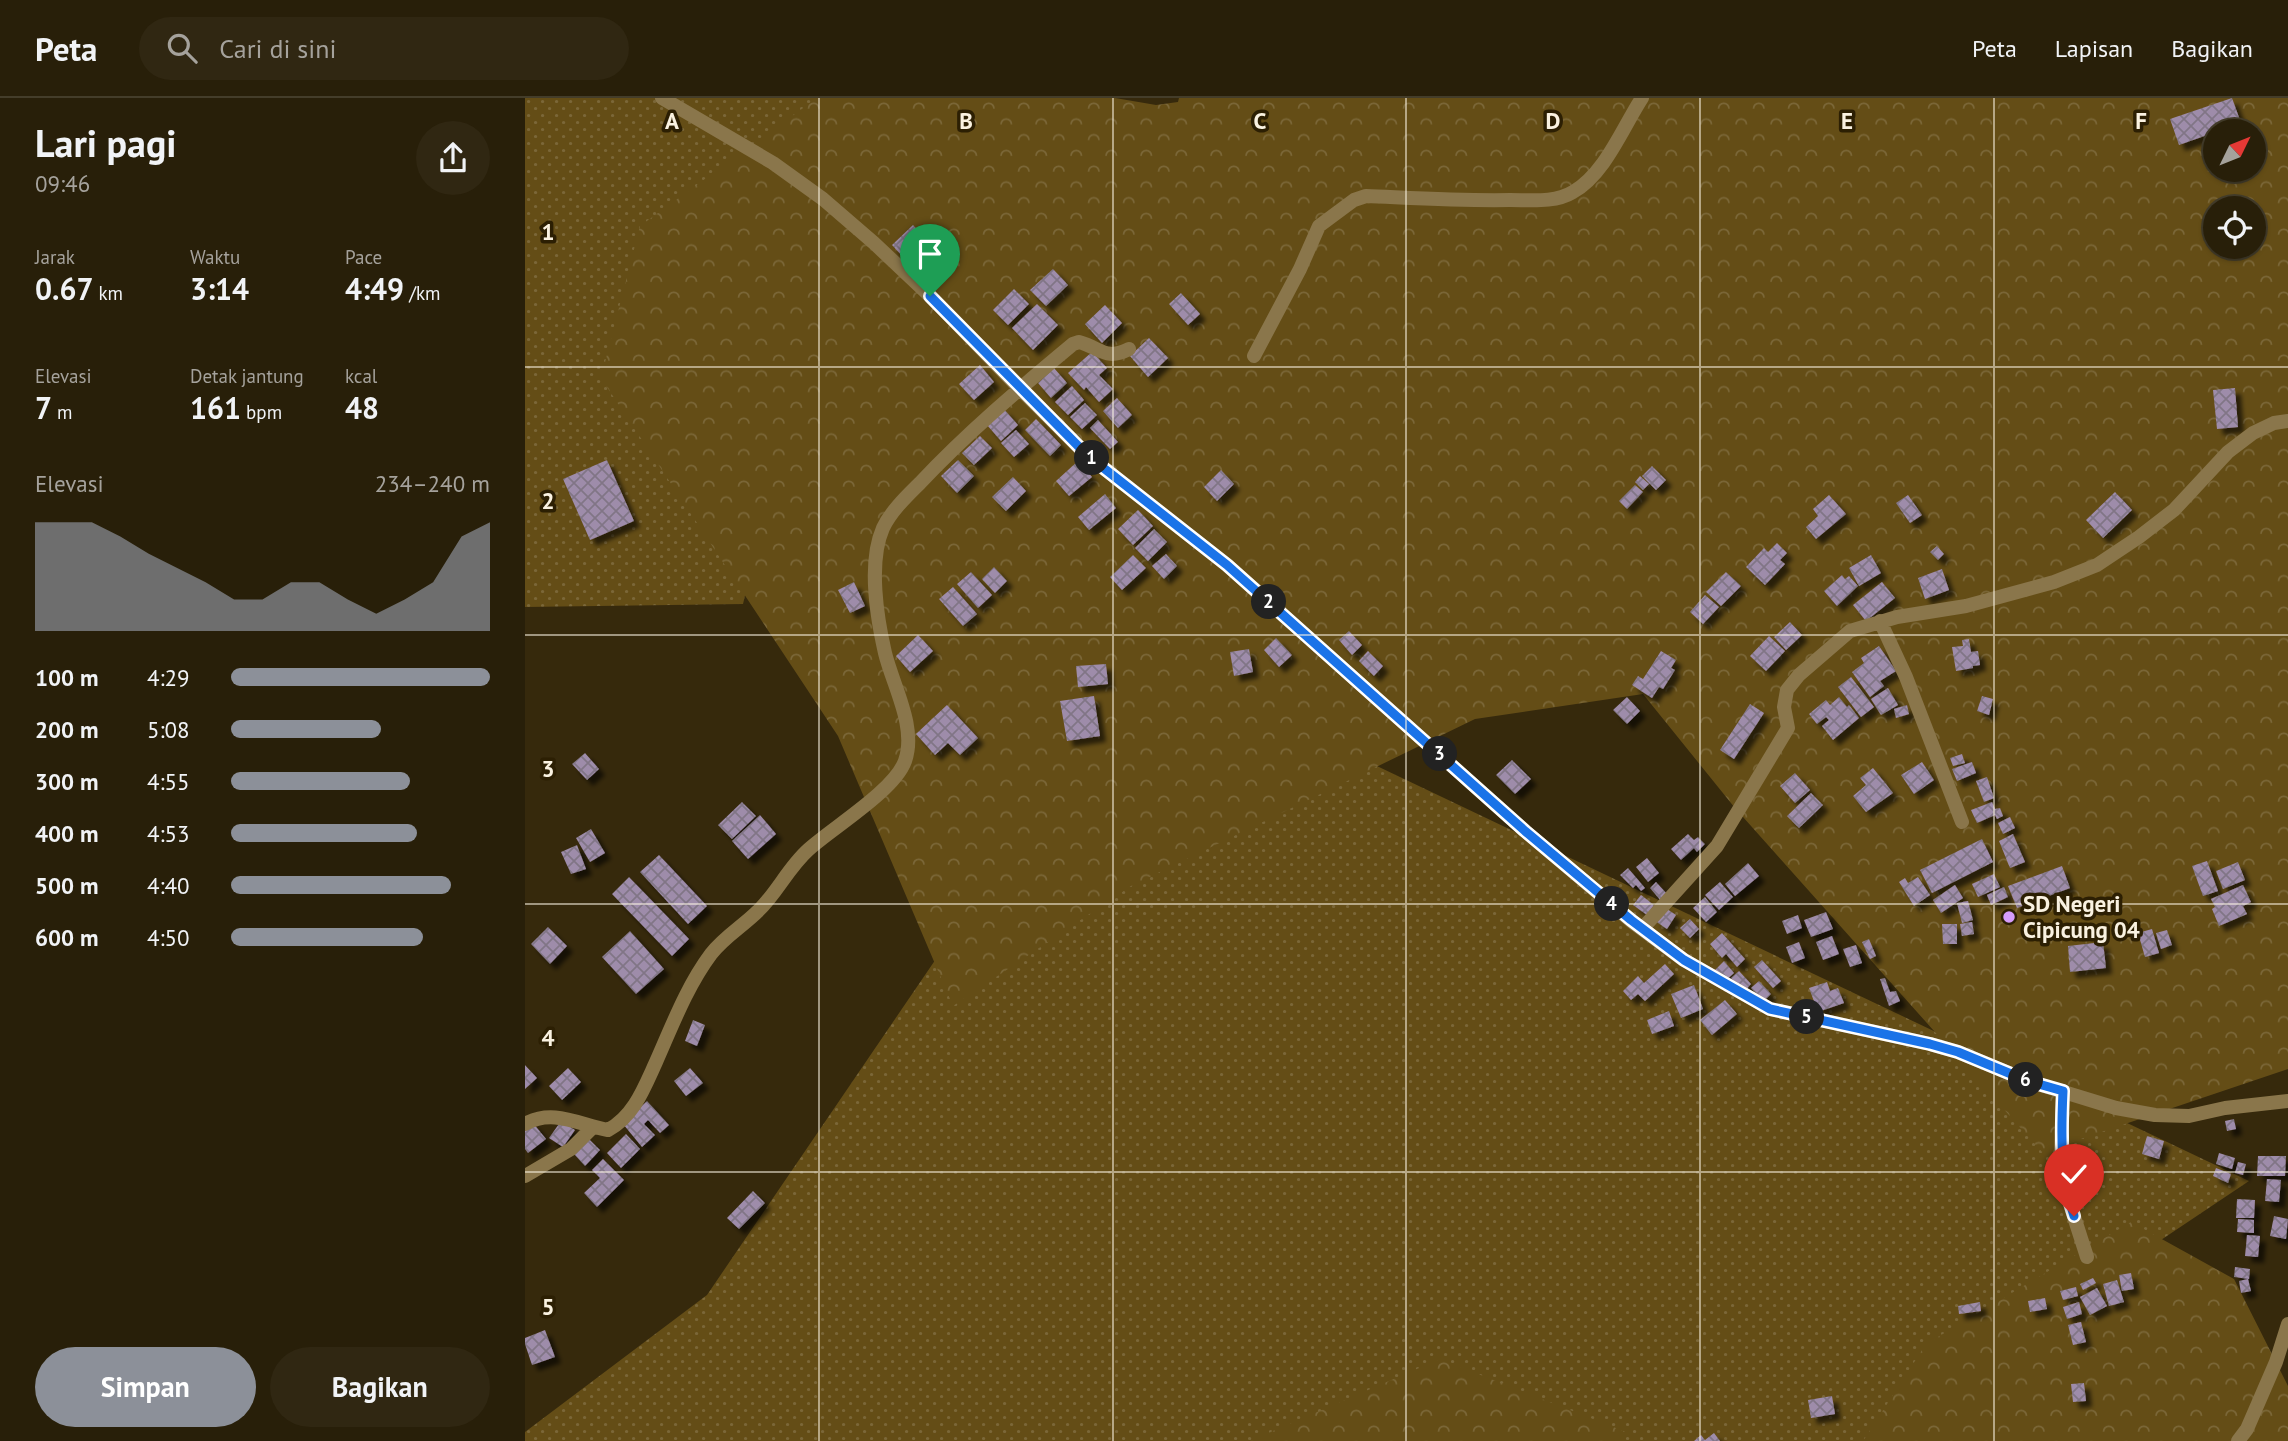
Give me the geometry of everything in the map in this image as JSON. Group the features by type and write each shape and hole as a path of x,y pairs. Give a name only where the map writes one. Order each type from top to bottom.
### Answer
{"street":[{"path":"661,98 763,157 823,199 930,296 1087,455 1227,565 1402,719 1465,779 1642,929 1684,960 1770,1009 1958,1052 2028,1081 2116,1108 2155,1115 2189,1116 2225,1108 2288,1101"},
{"path":"1254,356 1300,269 1319,226 1354,200 1366,196 1473,201 1552,200 1573,193 1588,180 1617,145 1627,120 1642,98"},
{"path":"525,1124 536,1118 559,1117 608,1130 620,1124 638,1100 684,1001 717,946 759,911 799,858 888,784 905,762 906,721 902,700 888,663 877,592 876,566 883,527 901,503 945,457 1019,388 1073,344 1079,342 1109,355 1117,355 1129,349"},
{"path":"1642,929 1730,828 1788,728 1784,707 1787,690 1799,675 1850,631 1880,621 1966,606 2054,582 2097,565 2174,510 2228,453 2253,433 2274,423 2288,421"},
{"path":"1880,621 1906,677 1962,822"},
{"path":"2063,1091 2061,1150 2068,1198 2087,1257"},
{"path":"525,1176 571,1149 593,1127"},
{"path":"2238,1441 2247,1429 2272,1372 2288,1324"}],"green space":[{"path":"525,98 879,98 858,114 743,604 525,607"},
{"path":"817,98 1115,98 1156,105 1178,102 1179,98 2288,98 2288,1069 2042,1152 1735,808 1643,694 1475,719 1131,886 953,1006 838,736 601,378 640,226"},
{"path":"1297,728 2249,1181 1865,1441 525,1441 525,1432 707,1295 940,953"},
{"path":"2131,1222 2234,1279 2288,1386 2288,1441 1863,1441 1926,1344"},
{"path":"1440,1359 1626,1432 1617,1441 1250,1441"}],"building":[{"path":"2232,98 2240,119 2203,119 2203,136 2179,145 2170,119"},
{"path":"913,225 927,240 906,260 892,245"},
{"path":"1053,269 1068,285 1046,306 1030,290"},
{"path":"1014,289 1029,304 1008,325 993,310"},
{"path":"1181,293 1200,314 1188,325 1169,304"},
{"path":"1037,304 1058,325 1033,350 1012,328"},
{"path":"1105,305 1122,323 1102,343 1085,324"},
{"path":"1149,338 1168,358 1148,377 1130,356"},
{"path":"1092,352 1107,368 1099,375 1113,389 1099,402 1068,373"},
{"path":"980,365 994,382 974,400 959,384"},
{"path":"1054,368 1067,383 1051,398 1038,383"},
{"path":"1072,386 1084,400 1068,415 1055,402"},
{"path":"2235,388 2238,427 2217,429 2213,390"},
{"path":"1117,398 1132,415 1118,428 1103,411"},
{"path":"1085,403 1097,415 1082,429 1070,417"},
{"path":"1004,409 1018,425 1001,441 987,425"},
{"path":"1036,419 1061,445 1050,456 1025,430"},
{"path":"1098,420 1118,442 1110,449 1090,428"},
{"path":"1016,430 1029,444 1014,457 1001,443"},
{"path":"980,436 992,448 974,465 962,453"},
{"path":"607,460 634,521 590,540 563,479"},
{"path":"958,460 974,476 957,493 941,476"},
{"path":"1078,461 1092,477 1069,496 1056,481"},
{"path":"1652,466 1666,480 1656,490 1642,476"},
{"path":"1221,470 1234,484 1217,501 1204,487"},
{"path":"1640,476 1649,484 1643,490 1635,482"},
{"path":"1013,477 1026,491 1006,511 992,497"},
{"path":"1635,485 1643,492 1627,509 1619,501"},
{"path":"2115,492 2132,510 2103,538 2086,520"},
{"path":"1105,494 1116,508 1089,530 1078,517"},
{"path":"1829,495 1846,514 1816,539 1806,527 1818,516 1813,509"},
{"path":"1908,495 1922,515 1910,523 1896,503"},
{"path":"1138,510 1153,526 1133,545 1118,529"},
{"path":"1154,529 1167,542 1148,561 1135,548"},
{"path":"1777,543 1787,553 1780,560 1785,564 1765,585 1746,567 1764,548 1768,552"},
{"path":"1937,546 1944,554 1938,560 1930,552"},
{"path":"1166,554 1177,566 1164,579 1152,566"},
{"path":"1133,555 1146,568 1122,590 1110,577"},
{"path":"1871,555 1881,573 1859,586 1849,568"},
{"path":"994,567 1007,581 995,593 982,579"},
{"path":"1942,569 1949,590 1925,599 1918,578"},
{"path":"971,572 992,595 978,608 957,584"},
{"path":"1726,572 1741,586 1721,606 1706,592"},
{"path":"1842,575 1845,579 1849,576 1858,586 1837,606 1824,591"},
{"path":"854,582 865,606 850,613 838,590"},
{"path":"1882,582 1895,598 1866,621 1853,605"},
{"path":"953,587 977,614 963,626 939,599"},
{"path":"1705,595 1719,607 1703,624 1690,612"},
{"path":"1790,622 1802,635 1786,650 1774,637"},
{"path":"1349,631 1362,645 1352,655 1339,640"},
{"path":"918,635 933,651 910,672 896,656"},
{"path":"1769,636 1785,651 1766,671 1750,656"},
{"path":"1276,638 1292,655 1279,667 1264,650"},
{"path":"1969,639 1971,652 1978,651 1980,665 1956,671 1952,647 1963,646 1962,640"},
{"path":"1879,646 1896,671 1880,681 1884,686 1870,697 1852,672 1864,663 1861,658"},
{"path":"1249,649 1253,672 1234,676 1230,652"},
{"path":"1368,651 1383,666 1374,676 1359,661"},
{"path":"1661,651 1676,660 1671,668 1675,670 1663,689 1659,687 1652,698 1632,685 1638,676 1643,679"},
{"path":"1106,664 1108,684 1078,687 1076,666"},
{"path":"1851,677 1874,707 1861,717 1838,687"},
{"path":"1888,688 1898,705 1881,715 1871,699"},
{"path":"1094,696 1100,736 1067,741 1060,701"},
{"path":"1982,696 1993,699 1989,715 1977,711"},
{"path":"1627,697 1640,711 1627,724 1613,710"},
{"path":"1839,697 1859,718 1833,740 1822,726 1829,720 1826,717 1817,724 1809,714 1826,700 1830,705"},
{"path":"1750,704 1764,713 1734,759 1720,750"},
{"path":"947,705 978,738 960,755 948,743 935,755 916,734"},
{"path":"1907,705 1909,714 1896,718 1894,709"},
{"path":"585,753 599,769 587,780 572,764"},
{"path":"1962,754 1965,763 1953,766 1950,758"},
{"path":"1512,760 1531,779 1515,794 1496,775"},
{"path":"1922,762 1934,780 1914,794 1901,775"},
{"path":"1972,762 1976,773 1957,781 1952,769"},
{"path":"1873,768 1893,793 1866,812 1853,796 1866,785 1860,778"},
{"path":"1795,773 1810,790 1795,803 1780,786"},
{"path":"1987,777 1994,798 1984,802 1976,781"},
{"path":"1811,793 1823,805 1799,828 1787,816"},
{"path":"742,802 756,816 732,839 718,825"},
{"path":"1992,802 1995,809 2000,808 2003,816 1997,819 1995,815 1977,823 1971,810"},
{"path":"760,815 776,834 748,859 732,841"},
{"path":"2010,817 2015,828 2003,834 1998,823"},
{"path":"591,829 605,853 590,862 576,838"},
{"path":"1688,834 1694,840 1698,837 1705,844 1697,852 1694,848 1681,860 1671,849"},
{"path":"2013,834 2025,862 2010,868 1999,841"},
{"path":"1982,839 1993,862 1932,893 1920,870"},
{"path":"577,845 586,869 571,874 561,852"},
{"path":"659,855 707,906 688,924 640,872"},
{"path":"1647,858 1659,873 1648,882 1636,867"},
{"path":"2207,861 2218,891 2203,896 2192,866"},
{"path":"2238,862 2245,880 2223,889 2216,871"},
{"path":"1748,863 1759,876 1735,896 1725,884"},
{"path":"2062,866 2070,888 2017,908 2008,886"},
{"path":"1628,868 1645,888 1641,891 1636,885 1633,888 1620,875"},
{"path":"1994,874 2000,887 1978,897 1972,884"},
{"path":"629,877 689,939 672,956 612,894"},
{"path":"1918,877 1930,895 1914,906 1899,882 1905,878 1908,883"},
{"path":"1656,882 1668,895 1661,901 1650,888"},
{"path":"1720,882 1733,897 1719,910 1705,895"},
{"path":"1955,885 1963,898 1941,913 1933,900"},
{"path":"2243,885 2251,902 2243,906 2247,914 2219,926 2211,899"},
{"path":"2004,887 2008,897 1991,905 1987,895"},
{"path":"1641,895 1654,905 1647,915 1633,905"},
{"path":"1705,897 1717,912 1706,922 1693,908"},
{"path":"1968,901 1973,920 1962,923 1957,903"},
{"path":"1664,907 1676,915 1667,929 1655,921"},
{"path":"1826,912 1833,929 1811,937 1804,920"},
{"path":"1798,915 1802,928 1787,934 1782,921"},
{"path":"1690,919 1699,929 1690,938 1680,928"},
{"path":"1972,922 1974,934 1962,936 1960,924"},
{"path":"1942,924 1957,924 1957,944 1943,944"},
{"path":"548,927 567,946 550,964 531,944"},
{"path":"2152,929 2159,953 2145,957 2138,933"},
{"path":"2167,930 2172,945 2161,949 2156,933"},
{"path":"630,931 664,969 636,994 602,957"},
{"path":"1722,933 1745,959 1737,967 1726,954 1722,958 1710,944"},
{"path":"1832,936 1839,954 1823,960 1816,942"},
{"path":"1869,939 1876,956 1870,959 1862,942"},
{"path":"1799,942 1805,958 1792,963 1786,947"},
{"path":"2103,942 2106,968 2070,972 2068,946"},
{"path":"1856,945 1862,963 1850,967 1843,949"},
{"path":"1762,960 1781,981 1773,988 1754,967"},
{"path":"1724,961 1734,973 1725,981 1715,970"},
{"path":"1665,964 1674,974 1645,1001 1638,994 1631,1000 1623,991 1638,976 1644,983"},
{"path":"1739,971 1751,984 1744,992 1731,978"},
{"path":"1885,978 1890,992 1896,991 1900,1001 1889,1006 1880,979"},
{"path":"1759,981 1771,994 1764,1001 1751,988"},
{"path":"1827,982 1830,991 1838,988 1844,1003 1818,1012 1809,988"},
{"path":"1694,985 1703,1009 1681,1018 1671,994"},
{"path":"1725,1000 1737,1014 1712,1035 1700,1020"},
{"path":"1669,1011 1674,1026 1652,1034 1647,1020"},
{"path":"693,1020 705,1025 697,1046 685,1041"},
{"path":"525,1065 537,1078 525,1089"},
{"path":"568,1068 581,1082 562,1100 549,1086"},
{"path":"690,1068 703,1083 686,1096 674,1081"},
{"path":"647,1101 669,1125 660,1133 648,1120 644,1124 655,1135 642,1147 623,1124"},
{"path":"2234,1119 2236,1129 2227,1131 2225,1121"},
{"path":"561,1121 575,1130 563,1147 549,1138"},
{"path":"533,1123 546,1139 528,1153 525,1149 525,1129"},
{"path":"626,1134 640,1149 621,1168 607,1153"},
{"path":"2147,1136 2164,1141 2159,1159 2142,1154"},
{"path":"589,1139 600,1150 585,1166 574,1154"},
{"path":"2219,1153 2235,1158 2232,1169 2216,1164"},
{"path":"2258,1156 2286,1156 2285,1176 2257,1176"},
{"path":"603,1159 624,1180 597,1207 584,1193 600,1178 592,1170"},
{"path":"2238,1162 2246,1164 2243,1175 2235,1173"},
{"path":"2216,1168 2231,1174 2228,1183 2213,1176"},
{"path":"2267,1179 2281,1180 2279,1202 2265,1201"},
{"path":"753,1191 765,1203 739,1229 727,1218"},
{"path":"2237,1199 2255,1200 2254,1218 2236,1218"},
{"path":"2274,1216 2288,1219 2286,1239 2270,1236"},
{"path":"2238,1219 2254,1220 2254,1233 2237,1232"},
{"path":"2247,1235 2260,1236 2258,1257 2245,1256"},
{"path":"2235,1267 2250,1269 2249,1279 2234,1277"},
{"path":"2131,1273 2134,1289 2122,1291 2119,1275"},
{"path":"2093,1278 2096,1283 2083,1290 2080,1284"},
{"path":"2248,1279 2251,1291 2241,1293 2239,1281"},
{"path":"2117,1280 2124,1302 2109,1306 2103,1284"},
{"path":"2076,1287 2078,1296 2063,1300 2060,1291"},
{"path":"2097,1288 2107,1306 2090,1315 2080,1297"},
{"path":"2045,1298 2047,1309 2030,1312 2028,1301"},
{"path":"1980,1302 1981,1311 1959,1314 1958,1306"},
{"path":"2079,1302 2082,1314 2067,1319 2063,1307"},
{"path":"2081,1322 2086,1342 2073,1345 2068,1325"},
{"path":"545,1330 555,1357 532,1365 525,1338"},
{"path":"2084,1383 2086,1401 2073,1402 2071,1384"},
{"path":"1832,1396 1835,1414 1811,1418 1808,1400"},
{"path":"1714,1433 1720,1441 1694,1441 1701,1435 1705,1440"}],"place":[{"name":"SD Negeri Cipicung 04","path":"2009,917"}],"route":[{"path":"930,296 1087,455 1227,565 1525,831 1631,920 1684,960 1770,1009 1930,1044 1985,1062 2028,1081 2063,1091 2061,1150 2068,1198 2074,1216"}]}
